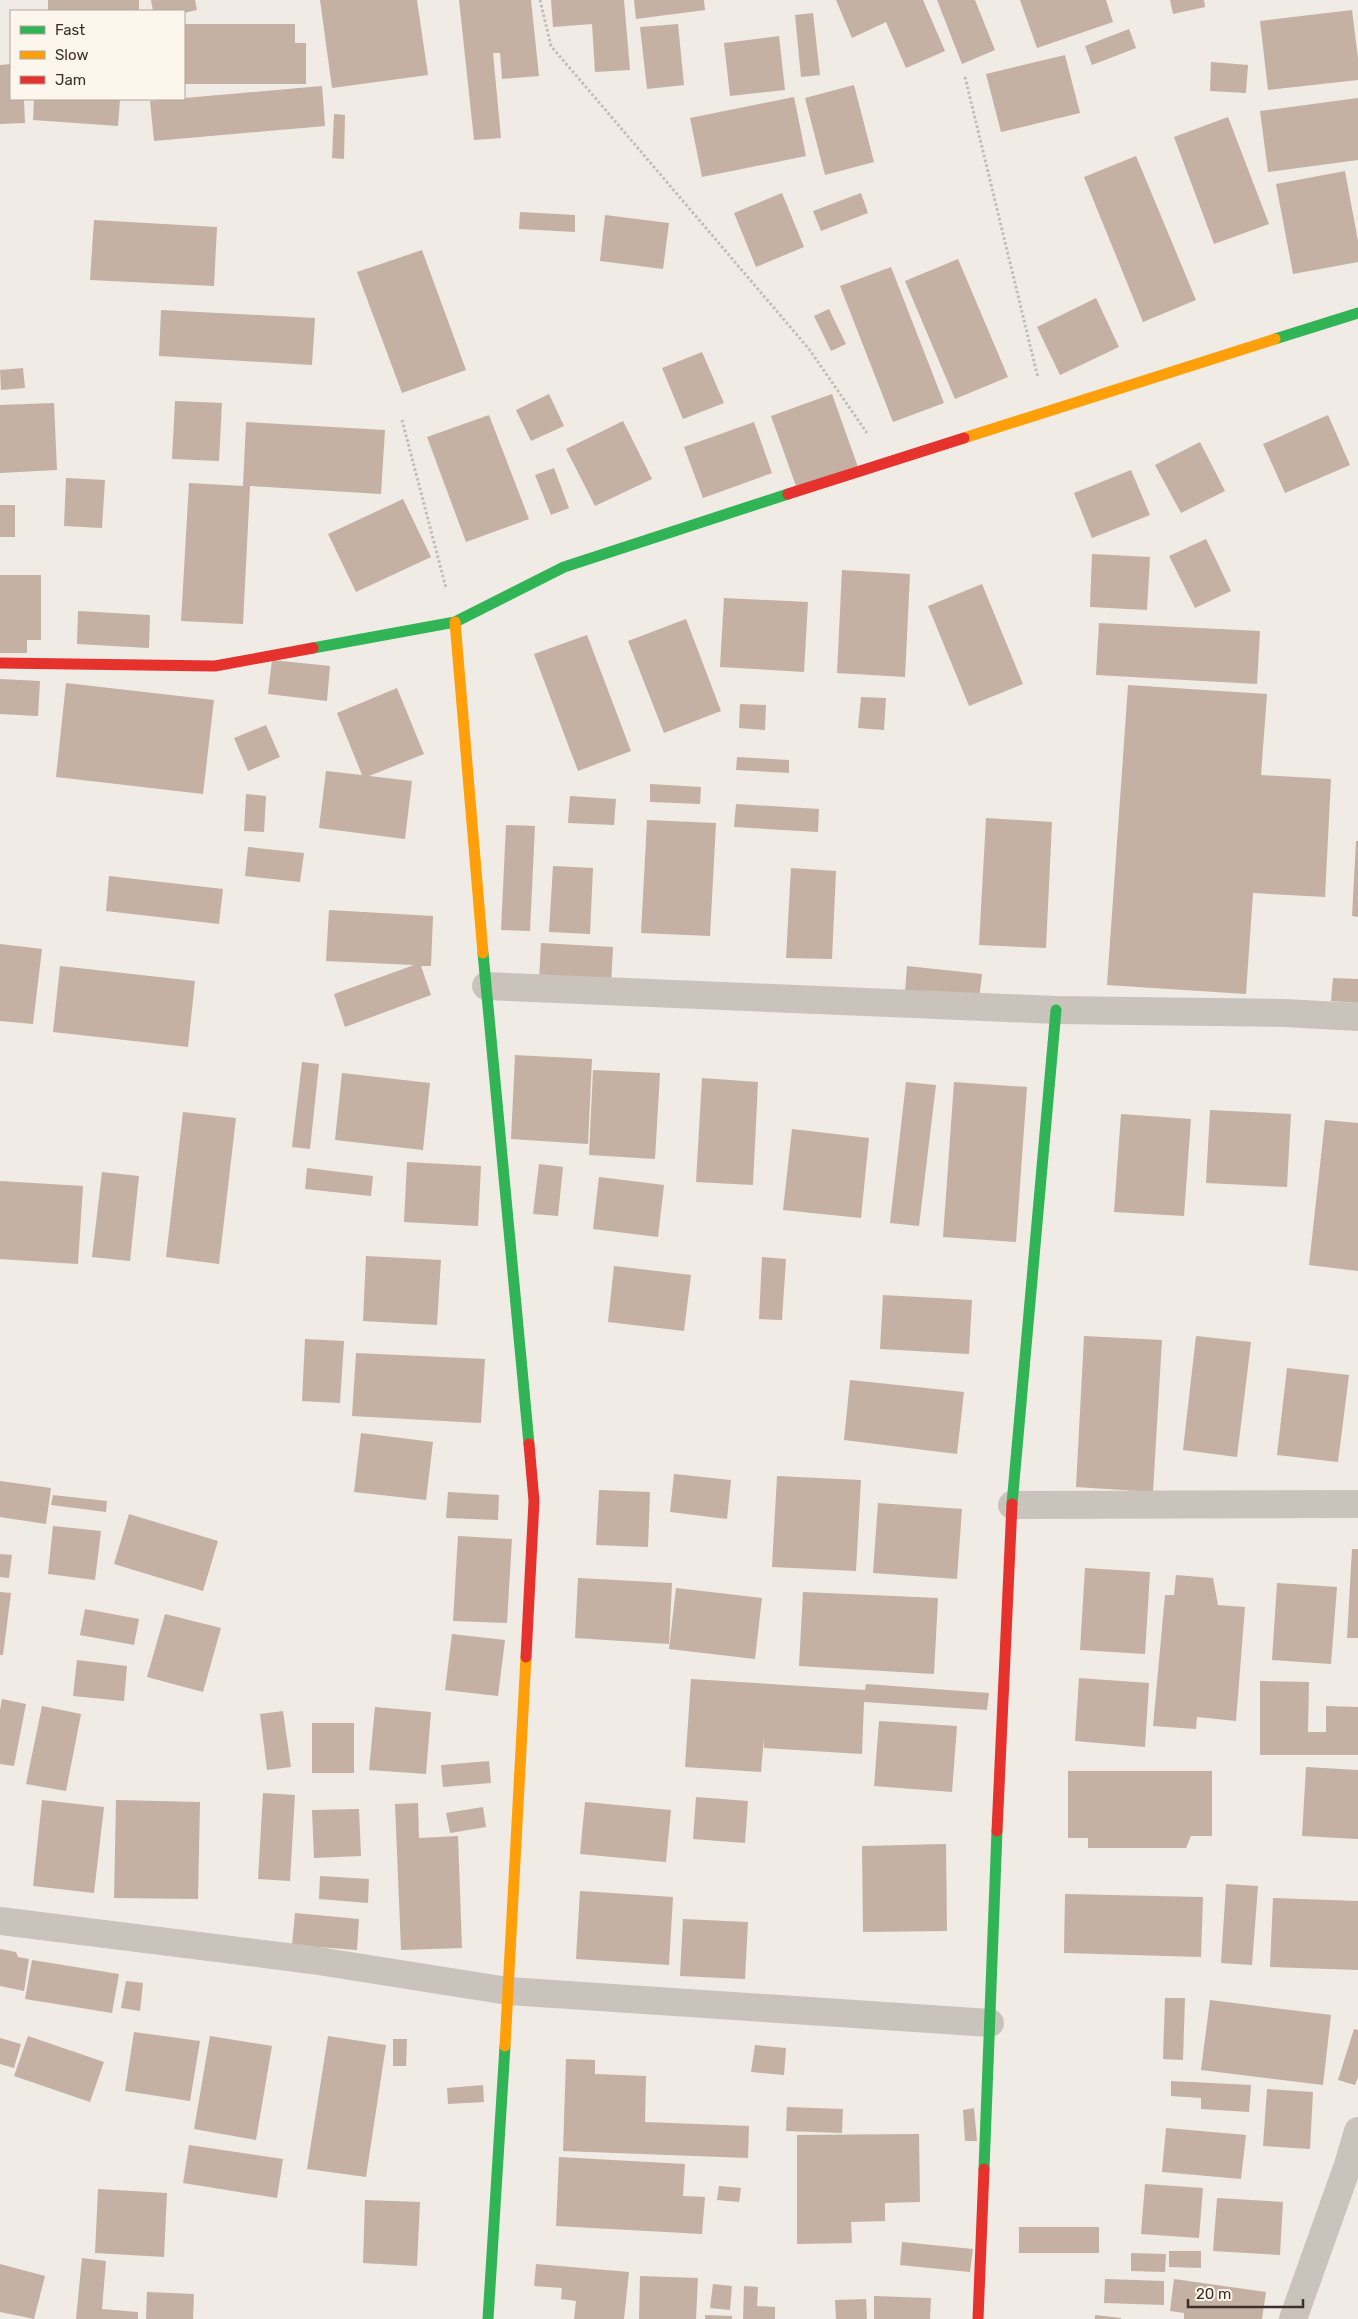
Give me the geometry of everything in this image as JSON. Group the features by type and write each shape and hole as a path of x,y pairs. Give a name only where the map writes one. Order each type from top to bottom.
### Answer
{"street":[{"path":"0,663 215,666 455,622 564,566 1358,313"},
{"path":"455,622 486,986 534,1501 508,1991 488,2319"},
{"path":"486,986 1056,1010 1285,1013 1358,1017"},
{"path":"978,2319 990,2023 991,1948 1012,1505 1056,1010"},
{"path":"1012,1505 1358,1504"},
{"path":"0,1921 312,1960 508,1991 990,2023"},
{"path":"1293,2319 1353,2167 1358,2131"}],"path":[{"path":"540,0 551,46 810,349 887,463"},
{"path":"965,77 1046,412"},
{"path":"402,420 455,622"}],"building":[{"path":"48,0 139,0 139,10 48,10"},
{"path":"151,0 195,0 197,10 185,13 185,10 153,10"},
{"path":"320,0 417,0 428,75 332,88"},
{"path":"459,0 531,0 539,76 502,79 500,53 493,53 501,138 474,140"},
{"path":"551,0 624,0 630,70 595,72 592,24 553,27"},
{"path":"634,0 704,0 705,10 636,19"},
{"path":"836,0 923,0 945,51 906,68 886,22 852,38"},
{"path":"937,0 975,0 995,50 962,64"},
{"path":"1020,0 1106,0 1113,22 1037,48"},
{"path":"1170,0 1204,0 1205,7 1173,14"},
{"path":"1352,10 1358,58 1358,80 1268,90 1260,21"},
{"path":"813,13 820,75 801,77 795,15"},
{"path":"185,24 295,24 295,43 306,43 306,84 185,84"},
{"path":"678,24 684,85 647,89 640,27"},
{"path":"1129,29 1136,48 1092,65 1085,46"},
{"path":"779,36 785,90 730,96 724,43"},
{"path":"1065,55 1080,113 1001,132 986,74"},
{"path":"1211,62 1248,65 1246,93 1210,91"},
{"path":"10,64 10,100 24,100 25,123 0,124 0,65"},
{"path":"854,85 874,162 825,175 805,98"},
{"path":"322,86 325,126 154,141 150,101 185,100 185,98"},
{"path":"794,97 806,156 702,177 690,118"},
{"path":"1358,98 1358,160 1268,172 1260,111"},
{"path":"34,100 120,100 118,126 33,120"},
{"path":"334,114 345,115 344,159 332,158"},
{"path":"1228,117 1269,224 1214,244 1174,137"},
{"path":"1136,156 1196,300 1143,322 1084,177"},
{"path":"1345,171 1358,241 1358,262 1293,274 1276,184"},
{"path":"782,193 804,247 756,267 734,213"},
{"path":"861,193 868,213 821,231 813,211"},
{"path":"520,212 575,215 575,232 519,229"},
{"path":"605,215 669,223 663,269 600,261"},
{"path":"94,220 217,227 214,286 90,280"},
{"path":"422,250 466,370 402,393 357,272"},
{"path":"958,259 1008,377 955,399 905,281"},
{"path":"891,267 944,403 893,422 840,286"},
{"path":"1096,298 1119,347 1060,375 1037,327"},
{"path":"829,309 846,344 831,351 814,316"},
{"path":"161,310 315,318 312,365 159,356"},
{"path":"702,352 724,403 683,419 662,368"},
{"path":"23,368 25,388 1,390 0,370"},
{"path":"549,394 564,426 531,441 516,410"},
{"path":"832,394 858,467 797,489 771,416"},
{"path":"175,401 222,403 219,461 172,459"},
{"path":"54,403 57,470 0,473 0,405"},
{"path":"489,415 529,519 466,542 427,437"},
{"path":"1328,415 1350,465 1285,493 1263,444"},
{"path":"623,421 652,479 595,506 566,449"},
{"path":"246,422 385,430 381,494 250,486 243,624 181,621 189,483 243,486"},
{"path":"754,422 772,473 703,498 684,447"},
{"path":"1200,442 1225,491 1181,513 1155,465"},
{"path":"554,468 569,508 551,515 535,475"},
{"path":"1131,470 1150,515 1092,538 1074,493"},
{"path":"66,478 105,480 102,528 64,526"},
{"path":"403,499 431,557 356,592 328,534"},
{"path":"0,505 15,505 15,537 0,537"},
{"path":"1206,539 1231,591 1195,608 1169,556"},
{"path":"1092,554 1150,557 1147,610 1090,607"},
{"path":"842,570 910,574 905,677 837,673"},
{"path":"0,575 41,575 41,640 27,640 27,653 0,653"},
{"path":"982,584 1023,684 969,706 928,606"},
{"path":"724,598 808,602 804,672 720,667"},
{"path":"78,611 150,615 149,648 77,644"},
{"path":"686,619 721,711 664,733 628,641"},
{"path":"1099,623 1260,631 1257,684 1096,675"},
{"path":"587,635 631,751 578,771 534,654"},
{"path":"272,660 330,666 327,701 268,694"},
{"path":"0,679 40,681 38,716 0,714"},
{"path":"66,683 214,700 203,794 56,777"},
{"path":"1128,685 1267,694 1261,775 1331,779 1325,897 1253,893 1246,994 1107,985"},
{"path":"397,688 424,754 369,776 412,781 405,839 319,828 326,771 362,775 337,713"},
{"path":"861,697 886,698 884,730 858,728"},
{"path":"740,704 766,705 765,730 739,728"},
{"path":"266,725 280,757 248,771 234,738"},
{"path":"737,757 789,760 789,773 736,770"},
{"path":"650,784 701,787 700,804 650,802"},
{"path":"246,794 266,796 264,832 244,831"},
{"path":"570,796 616,799 614,825 568,823"},
{"path":"736,804 819,809 818,832 734,827"},
{"path":"986,818 1052,822 1046,948 979,945"},
{"path":"647,820 716,823 710,936 641,933"},
{"path":"506,825 535,826 530,931 501,930"},
{"path":"1356,841 1358,841 1358,917 1352,916"},
{"path":"248,847 304,853 300,882 245,876"},
{"path":"553,866 593,868 590,934 549,932"},
{"path":"791,868 836,871 832,959 786,958"},
{"path":"109,876 223,889 219,924 106,911"},
{"path":"329,910 433,916 431,966 421,966 431,995 345,1027 334,994 414,965 326,961"},
{"path":"541,943 613,947 611,985 539,981"},
{"path":"0,944 42,949 33,1024 0,1021"},
{"path":"60,966 195,981 188,1047 53,1032"},
{"path":"907,966 982,974 979,1000 905,992"},
{"path":"1333,978 1358,979 1358,1003 1331,1001"},
{"path":"515,1055 592,1059 588,1144 511,1139"},
{"path":"302,1062 319,1064 310,1149 292,1147"},
{"path":"593,1070 660,1073 655,1159 589,1155"},
{"path":"342,1073 430,1083 423,1150 335,1140"},
{"path":"702,1078 758,1082 753,1185 696,1182"},
{"path":"906,1082 936,1085 919,1226 890,1223"},
{"path":"954,1082 1027,1087 1016,1242 943,1237"},
{"path":"1210,1110 1291,1114 1287,1187 1206,1183"},
{"path":"183,1112 236,1118 219,1264 166,1257"},
{"path":"1121,1114 1191,1119 1184,1216 1114,1212"},
{"path":"1325,1120 1358,1123 1358,1271 1309,1265"},
{"path":"792,1129 869,1138 861,1218 783,1210"},
{"path":"407,1162 481,1166 478,1226 404,1222"},
{"path":"539,1164 563,1167 558,1216 533,1214"},
{"path":"307,1168 373,1176 371,1196 305,1189"},
{"path":"102,1172 139,1176 130,1261 92,1257"},
{"path":"599,1177 664,1185 658,1237 593,1229"},
{"path":"0,1181 83,1186 78,1264 0,1259"},
{"path":"366,1256 441,1260 437,1325 363,1321"},
{"path":"762,1257 786,1259 782,1320 759,1319"},
{"path":"614,1266 691,1275 684,1331 608,1322"},
{"path":"883,1295 972,1300 969,1354 880,1349"},
{"path":"1084,1336 1162,1340 1153,1492 1076,1487"},
{"path":"1196,1336 1251,1342 1237,1457 1183,1450"},
{"path":"305,1339 344,1341 340,1403 302,1401"},
{"path":"356,1353 485,1359 481,1423 352,1416"},
{"path":"1287,1368 1349,1375 1338,1462 1277,1455"},
{"path":"850,1380 964,1392 957,1454 844,1440"},
{"path":"361,1433 433,1442 426,1500 354,1492"},
{"path":"674,1474 731,1480 727,1519 670,1512"},
{"path":"777,1476 861,1480 856,1571 772,1567"},
{"path":"0,1481 51,1488 46,1524 0,1517"},
{"path":"599,1490 650,1492 648,1547 596,1545"},
{"path":"448,1492 499,1495 498,1520 446,1518"},
{"path":"53,1495 107,1501 106,1512 51,1505"},
{"path":"878,1503 962,1509 957,1579 873,1573"},
{"path":"129,1514 218,1541 203,1591 114,1564"},
{"path":"53,1526 101,1531 95,1580 48,1574"},
{"path":"458,1536 512,1539 507,1623 453,1621"},
{"path":"1352,1549 1358,1549 1358,1638 1347,1638"},
{"path":"0,1554 12,1555 9,1578 0,1577"},
{"path":"1085,1568 1150,1572 1145,1654 1080,1650"},
{"path":"1176,1575 1213,1578 1218,1605 1245,1607 1236,1721 1197,1717 1196,1729 1153,1726 1165,1595 1174,1595"},
{"path":"578,1578 672,1583 669,1644 575,1638"},
{"path":"1277,1583 1337,1587 1331,1664 1272,1660"},
{"path":"676,1588 762,1598 755,1659 669,1649"},
{"path":"0,1592 11,1593 3,1655 0,1655"},
{"path":"803,1592 938,1598 934,1674 799,1666"},
{"path":"85,1609 139,1619 134,1645 80,1635"},
{"path":"165,1614 221,1628 203,1692 147,1677"},
{"path":"452,1634 505,1640 498,1696 445,1690"},
{"path":"77,1660 127,1666 124,1701 73,1696"},
{"path":"1079,1678 1149,1683 1145,1747 1075,1741"},
{"path":"691,1679 865,1690 866,1684 989,1693 987,1710 864,1702 862,1754 764,1748 764,1738 761,1772 685,1767"},
{"path":"1260,1681 1309,1682 1308,1732 1326,1732 1326,1706 1358,1707 1358,1755 1260,1755"},
{"path":"2,1699 26,1704 14,1766 0,1764 0,1710"},
{"path":"42,1706 81,1714 66,1791 26,1784"},
{"path":"375,1707 431,1712 426,1774 369,1770"},
{"path":"283,1711 291,1767 267,1770 260,1714"},
{"path":"879,1721 957,1726 952,1792 874,1786"},
{"path":"312,1723 354,1723 354,1773 312,1773"},
{"path":"489,1761 491,1783 443,1787 441,1765"},
{"path":"1306,1767 1358,1770 1358,1839 1302,1836"},
{"path":"1068,1771 1212,1771 1212,1836 1191,1836 1186,1848 1088,1848 1088,1838 1068,1838"},
{"path":"263,1793 295,1795 290,1881 258,1879"},
{"path":"696,1797 748,1801 745,1843 693,1839"},
{"path":"42,1800 104,1807 94,1893 33,1886"},
{"path":"116,1800 200,1802 198,1899 114,1898"},
{"path":"585,1802 671,1810 666,1862 580,1854"},
{"path":"418,1803 419,1838 458,1836 462,1948 401,1950 395,1804"},
{"path":"483,1807 486,1827 450,1833 446,1813"},
{"path":"359,1809 361,1856 314,1858 312,1810"},
{"path":"946,1844 947,1931 863,1932 862,1846"},
{"path":"320,1876 369,1879 368,1903 319,1899"},
{"path":"1226,1884 1258,1886 1252,1965 1221,1963"},
{"path":"580,1891 673,1897 669,1965 576,1959"},
{"path":"1065,1894 1203,1897 1201,1957 1064,1953"},
{"path":"1273,1898 1358,1901 1358,1970 1270,1967"},
{"path":"295,1913 359,1919 357,1950 292,1945"},
{"path":"683,1919 748,1922 745,1979 680,1976"},
{"path":"0,1949 16,1952 18,1957 29,1959 24,1991 0,1986"},
{"path":"32,1960 119,1974 112,2013 25,1999"},
{"path":"126,1981 143,1983 140,2011 121,2008"},
{"path":"1165,1998 1185,1998 1183,2060 1163,2059"},
{"path":"1210,2000 1331,2015 1323,2085 1201,2070"},
{"path":"1354,2029 1358,2030 1358,2077 1355,2085 1338,2080"},
{"path":"134,2032 200,2041 190,2101 125,2091"},
{"path":"28,2036 104,2062 90,2102 14,2076"},
{"path":"210,2036 272,2046 256,2140 194,2129"},
{"path":"328,2036 386,2045 366,2177 307,2169"},
{"path":"0,2038 21,2044 14,2068 0,2064"},
{"path":"393,2039 407,2039 406,2066 393,2066"},
{"path":"755,2045 786,2048 784,2075 751,2072"},
{"path":"566,2059 595,2060 595,2074 646,2076 645,2122 749,2126 748,2158 563,2151"},
{"path":"1171,2081 1251,2085 1249,2112 1201,2109 1201,2098 1171,2096"},
{"path":"483,2085 484,2102 448,2104 447,2088"},
{"path":"1267,2089 1313,2092 1310,2149 1263,2146"},
{"path":"787,2107 843,2109 842,2133 786,2131"},
{"path":"974,2108 977,2141 965,2141 963,2110"},
{"path":"1166,2128 1246,2135 1241,2179 1162,2172"},
{"path":"919,2134 920,2202 885,2203 885,2221 851,2222 852,2243 797,2244 797,2135"},
{"path":"189,2145 283,2159 277,2198 183,2183"},
{"path":"559,2157 685,2164 683,2196 705,2197 702,2234 556,2226"},
{"path":"1145,2184 1203,2188 1199,2238 1141,2234"},
{"path":"719,2186 741,2188 739,2202 717,2200"},
{"path":"98,2189 167,2193 164,2257 95,2253"},
{"path":"1217,2198 1283,2202 1280,2255 1213,2251"},
{"path":"365,2200 420,2202 417,2266 363,2263"},
{"path":"1019,2227 1099,2227 1099,2253 1019,2253"},
{"path":"902,2242 973,2249 970,2272 900,2265"},
{"path":"1169,2251 1201,2251 1201,2268 1169,2267"},
{"path":"1131,2253 1166,2254 1165,2272 1131,2271"},
{"path":"82,2258 106,2261 102,2309 138,2312 138,2319 76,2319"},
{"path":"0,2264 45,2276 34,2319 0,2312"},
{"path":"536,2264 629,2272 624,2319 574,2319 576,2301 561,2299 562,2288 534,2286"},
{"path":"640,2276 698,2278 696,2319 639,2319"},
{"path":"1105,2279 1164,2281 1164,2305 1104,2303"},
{"path":"1174,2279 1266,2292 1262,2319 1184,2319 1184,2313 1170,2311"},
{"path":"713,2284 732,2286 730,2310 710,2308"},
{"path":"744,2286 758,2287 757,2306 775,2307 775,2319 743,2319"},
{"path":"147,2292 194,2294 193,2319 146,2319"},
{"path":"874,2296 931,2298 930,2319 874,2319"},
{"path":"866,2299 867,2319 836,2319 835,2300"},
{"path":"705,2315 732,2316 732,2319 705,2319"},
{"path":"1095,2315 1121,2318 1121,2319 1095,2319"}],"traffic: fast":[{"path":"1275,339 1358,313"},
{"path":"313,648 455,622 564,567 788,494"},
{"path":"483,953 529,1444"},
{"path":"1012,1504 1056,1010"},
{"path":"984,2169 997,1831"},
{"path":"488,2319 505,2046"}],"traffic: slow":[{"path":"964,438 1275,339"},
{"path":"455,622 483,953"},
{"path":"505,2046 526,1657"}],"traffic: jam":[{"path":"788,494 964,438"},
{"path":"0,663 215,666 313,648"},
{"path":"526,1657 534,1501 529,1444"},
{"path":"997,1831 1012,1504"},
{"path":"978,2319 984,2169"}]}
